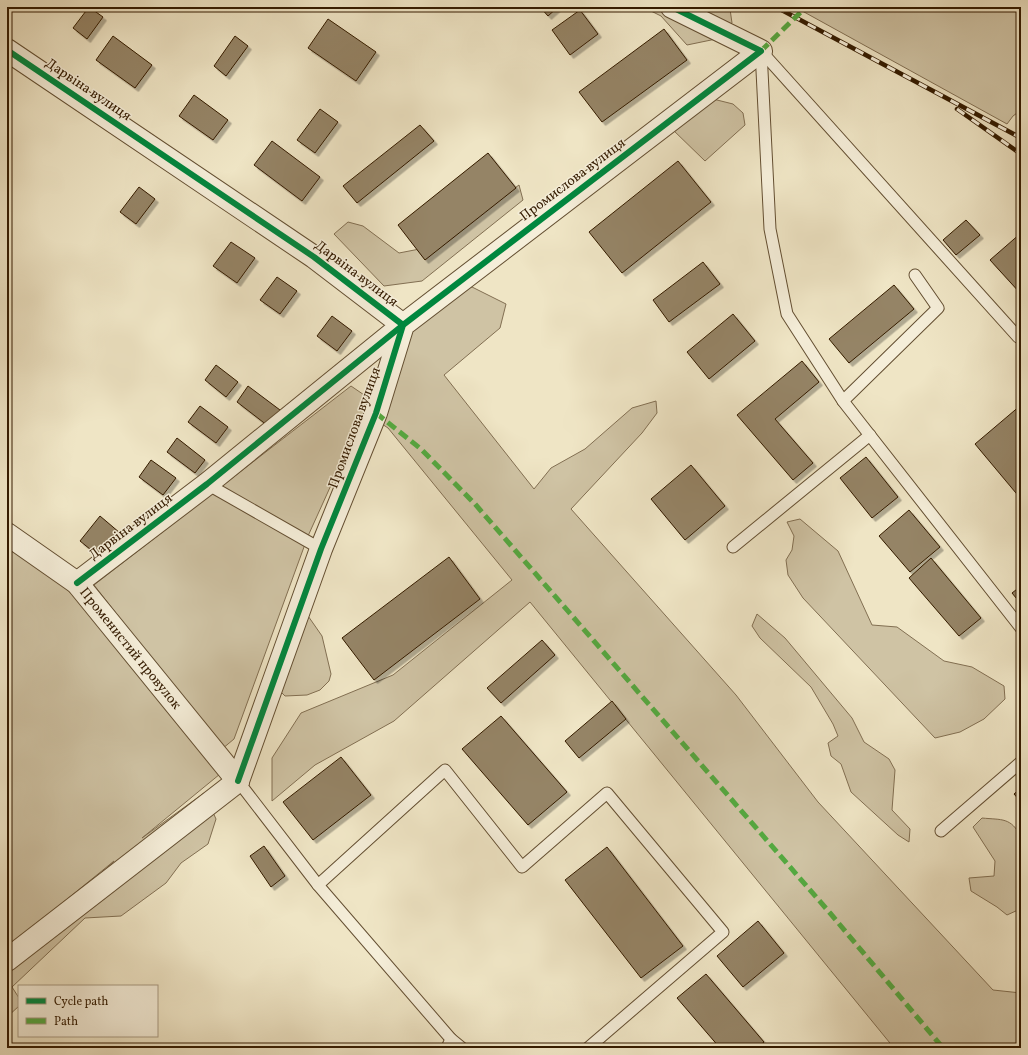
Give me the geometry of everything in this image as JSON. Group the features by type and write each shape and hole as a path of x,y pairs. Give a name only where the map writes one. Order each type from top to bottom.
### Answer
{"street":[{"path":"672,7 761,51"},
{"name":"Дарвіна вулиця","path":"7,50 314,257 403,325 207,484 77,583"},
{"name":"Промислова вулиця","path":"238,781 321,550 376,413 403,325 761,51"},
{"name":"Променистий провулок","path":"7,534 77,583 238,781"},
{"path":"7,960 238,781"}],"lane":[{"path":"761,51 1018,337 1021,338"},
{"path":"761,51 770,229 787,314 843,401 1021,628"},
{"path":"843,401 938,308 915,275"},
{"path":"733,547 870,435"},
{"path":"207,484 321,550"},
{"path":"941,831 1021,762"},
{"path":"318,885 445,770 522,868 607,793 723,932 588,1048"},
{"path":"238,781 318,885 449,1044 462,1048"}],"shaded area":[{"path":"643,7 727,7 730,9 732,23 716,39 687,45 661,16"},
{"path":"795,7 1021,7 1021,110 1013,116 1007,124"},
{"path":"709,98 733,104 743,113 745,125 705,161 671,128"},
{"path":"519,185 523,200 422,281 384,286 334,234 348,222 363,226 399,253 435,246"},
{"path":"472,287 506,304 500,328 444,375 534,489 551,468 585,449 632,408 656,401 657,413 642,433 571,509 736,695 818,802 993,990 1021,993 1021,1048 894,1048 530,602 394,721 315,765 272,801 272,758 301,713 393,675 512,580 388,428 382,424 412,331 459,288"},
{"path":"351,386 370,399 308,536 234,739 222,749 94,585"},
{"path":"800,519 838,551 872,625 897,627 944,661 972,667 1004,686 1005,699 984,719 960,732 935,738 803,598 788,575 786,560 792,550 794,536 787,522"},
{"path":"7,542 73,587 220,774 142,838 204,793 216,819 208,844 181,863 166,883 121,916 85,918 12,987 18,996 18,1007 7,1017 7,962 114,861 7,948"},
{"path":"306,613 322,636 331,674 329,681 320,690 307,695 285,696 279,690"},
{"path":"757,614 785,638 852,718 864,742 889,759 895,770 892,810 910,829 909,842 898,835 851,792 841,764 831,756 828,743 838,736 833,724 811,687 760,638 752,626"},
{"path":"982,818 1010,823 1014,826 1021,837 1021,904 1018,910 1007,915 971,891 969,878 994,876 995,861 973,827"}],"building":[{"path":"89,7 103,17 87,39 73,28"},
{"path":"540,7 558,7 548,16"},
{"path":"580,10 598,34 570,55 552,30"},
{"path":"328,19 376,52 356,81 308,48"},
{"path":"664,29 687,60 602,122 579,92"},
{"path":"113,36 152,65 135,88 96,60"},
{"path":"235,36 248,46 226,76 214,66"},
{"path":"194,95 228,120 213,140 179,116"},
{"path":"320,109 338,122 315,153 297,140"},
{"path":"420,125 434,141 357,203 343,186"},
{"path":"272,141 320,177 302,201 254,165"},
{"path":"488,153 516,188 425,260 398,225"},
{"path":"678,161 711,202 622,273 589,232"},
{"path":"139,187 155,199 136,224 120,212"},
{"path":"966,220 980,235 956,255 943,240"},
{"path":"1021,233 1021,294 990,260"},
{"path":"231,242 255,258 237,283 213,266"},
{"path":"703,262 720,284 669,322 653,300"},
{"path":"277,277 297,291 280,314 260,300"},
{"path":"894,285 914,309 849,363 829,339"},
{"path":"733,314 755,341 709,379 687,352"},
{"path":"332,316 352,331 337,351 317,336"},
{"path":"802,361 819,382 775,419 813,463 793,480 737,415"},
{"path":"216,365 238,382 226,397 205,380"},
{"path":"248,386 284,413 272,429 237,402"},
{"path":"1021,405 1021,499 975,444"},
{"path":"200,406 228,427 216,443 188,422"},
{"path":"177,438 205,460 195,473 167,452"},
{"path":"866,457 898,497 872,518 840,478"},
{"path":"151,460 176,478 163,495 139,477"},
{"path":"691,465 725,506 685,540 651,499"},
{"path":"909,510 940,547 910,572 879,536"},
{"path":"100,516 120,533 101,558 80,541"},
{"path":"449,557 480,599 374,680 342,638"},
{"path":"931,558 981,618 959,636 909,578"},
{"path":"1021,586 1021,604 1012,593"},
{"path":"542,640 555,655 501,703 487,688"},
{"path":"612,701 626,719 579,758 565,741"},
{"path":"501,716 567,792 528,825 462,749"},
{"path":"341,757 371,795 313,840 283,802"},
{"path":"1021,788 1021,802 1014,794"},
{"path":"264,846 285,876 271,887 250,856"},
{"path":"607,847 683,946 641,978 565,880"},
{"path":"758,921 784,953 743,987 717,956"},
{"path":"706,974 764,1042 757,1048 720,1048 677,998"}],"railway":[{"path":"776,7 1021,138"},
{"path":"957,109 1021,154"}],"marked path":[{"path":"761,51 806,7"},
{"path":"376,413 421,449 475,504 830,913 943,1048"}],"cycle path":[{"path":"238,781 321,549 376,413 403,325 761,51 672,7"},
{"path":"7,50 314,257 403,325 207,484 77,583"}]}
